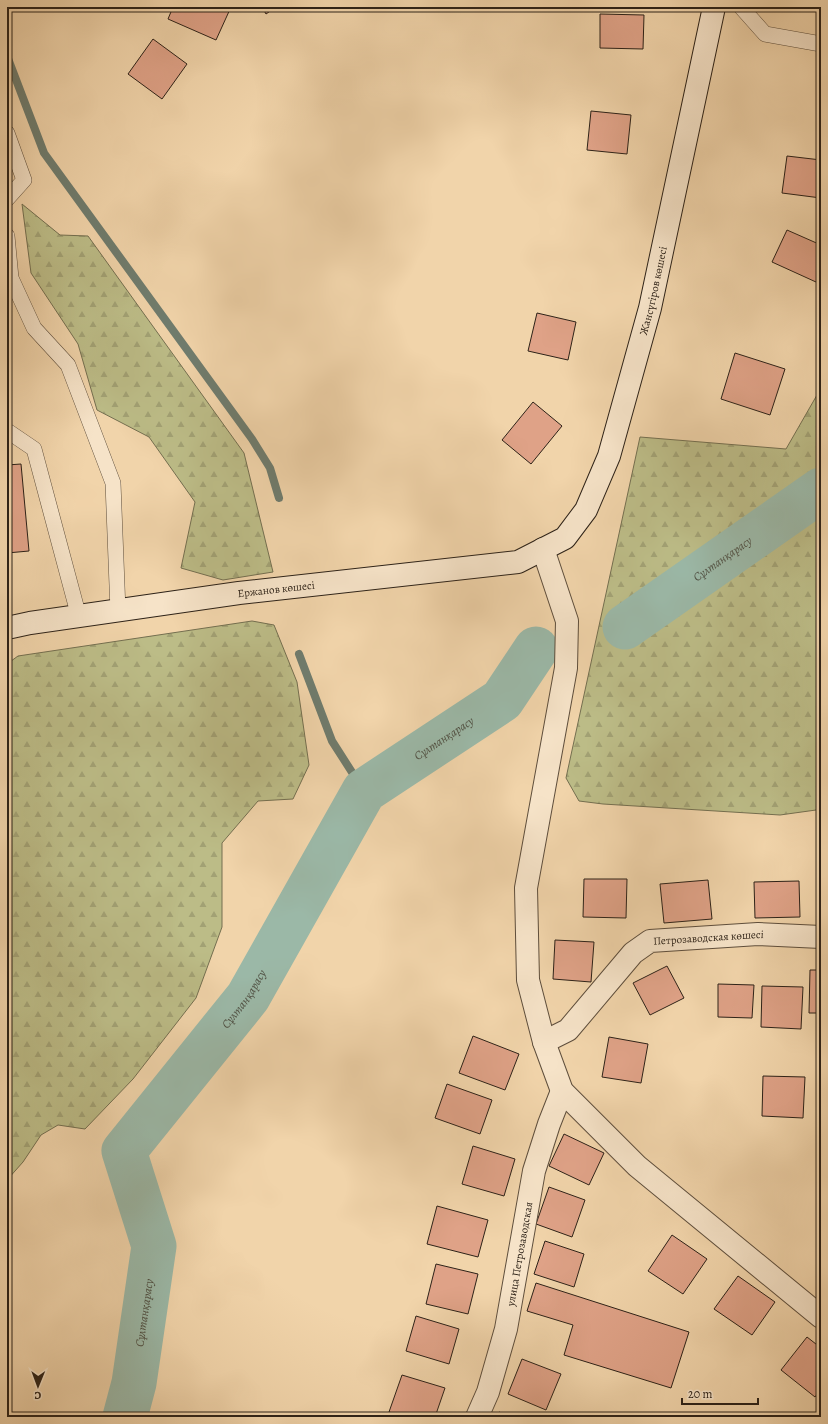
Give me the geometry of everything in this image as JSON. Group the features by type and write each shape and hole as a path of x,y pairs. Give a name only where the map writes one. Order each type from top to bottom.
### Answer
{"street":[{"name":"Жансүгіров көшесі","path":"543,549 565,538 586,510 609,456 650,308 714,7"},
{"name":"Ержанов көшесі","path":"7,628 30,623 239,593 518,562 543,549"},
{"path":"543,549 567,621 566,668 526,888 528,980 544,1042 562,1091 637,1166 821,1317"},
{"name":"Петрозаводская көшесі","path":"544,1042 568,1030 633,953 650,941 758,934 821,937"},
{"name":"улица Петрозаводская","path":"477,1417 488,1392 506,1329 534,1171 549,1124 562,1091"}],"lane":[{"path":"741,7 765,34 821,44"},
{"path":"7,133 24,180 7,199"},
{"path":"7,236 11,278 34,328 68,365 113,483 118,611"},
{"path":"7,433 9,432 34,449 79,617"}],"green space":[{"path":"22,204 60,235 88,236 244,453 273,572 223,580 181,568 195,502 149,437 97,410 78,344 31,273"},
{"path":"821,388 821,803 816,810 780,815 603,804 579,801 566,778 640,437 786,449"},
{"path":"252,621 274,625 297,682 309,765 293,799 258,801 222,843 222,927 196,998 133,1079 85,1129 58,1125 41,1135 23,1162 7,1180 7,664 18,656"}],"building":[{"path":"173,7 231,7 216,40 168,19"},
{"path":"262,7 276,7 266,14"},
{"path":"600,14 644,15 643,49 600,48"},
{"path":"153,39 187,64 162,99 128,74"},
{"path":"591,111 631,115 627,154 587,150"},
{"path":"787,156 821,160 821,198 782,193"},
{"path":"787,230 821,245 821,272 816,282 772,262"},
{"path":"537,313 576,322 568,360 528,351"},
{"path":"735,353 785,369 770,415 721,399"},
{"path":"533,402 562,426 531,464 502,440"},
{"path":"21,464 29,551 7,553 7,465"},
{"path":"584,879 627,879 626,918 583,917"},
{"path":"708,880 712,919 664,923 660,884"},
{"path":"799,881 800,917 755,918 754,882"},
{"path":"555,940 594,942 591,982 553,979"},
{"path":"667,966 684,998 650,1015 633,983"},
{"path":"810,970 821,970 821,1013 809,1013"},
{"path":"718,984 754,985 752,1018 718,1017"},
{"path":"762,986 803,987 801,1029 761,1027"},
{"path":"473,1036 519,1054 505,1090 459,1073"},
{"path":"609,1037 648,1044 641,1083 602,1077"},
{"path":"763,1076 805,1077 803,1118 762,1116"},
{"path":"447,1084 492,1100 480,1134 435,1118"},
{"path":"564,1134 604,1153 589,1185 549,1166"},
{"path":"473,1146 515,1159 504,1196 462,1184"},
{"path":"549,1187 585,1200 572,1237 536,1224"},
{"path":"437,1206 488,1220 478,1257 427,1244"},
{"path":"672,1235 707,1259 683,1294 648,1271"},
{"path":"545,1241 584,1254 574,1287 534,1274"},
{"path":"436,1264 478,1274 468,1314 426,1304"},
{"path":"738,1276 775,1302 752,1335 714,1309"},
{"path":"536,1283 689,1332 671,1388 564,1355 573,1325 527,1311"},
{"path":"416,1316 459,1329 449,1364 406,1351"},
{"path":"807,1337 821,1348 821,1389 815,1397 781,1370"},
{"path":"522,1359 561,1374 546,1410 508,1394"},
{"path":"402,1375 445,1388 435,1417 408,1417 389,1412"},
{"path":"499,1412 513,1417 498,1417"}],"waterway":[{"path":"7,56 44,153 252,439 270,468 279,498"},
{"name":"Сұлтанқарасу","path":"625,627 821,490"},
{"name":"Сұлтанқарасу","path":"125,1417 134,1383 154,1246 124,1151 248,997 364,791 502,700 536,649"},
{"path":"299,654 332,741 364,791"}]}
